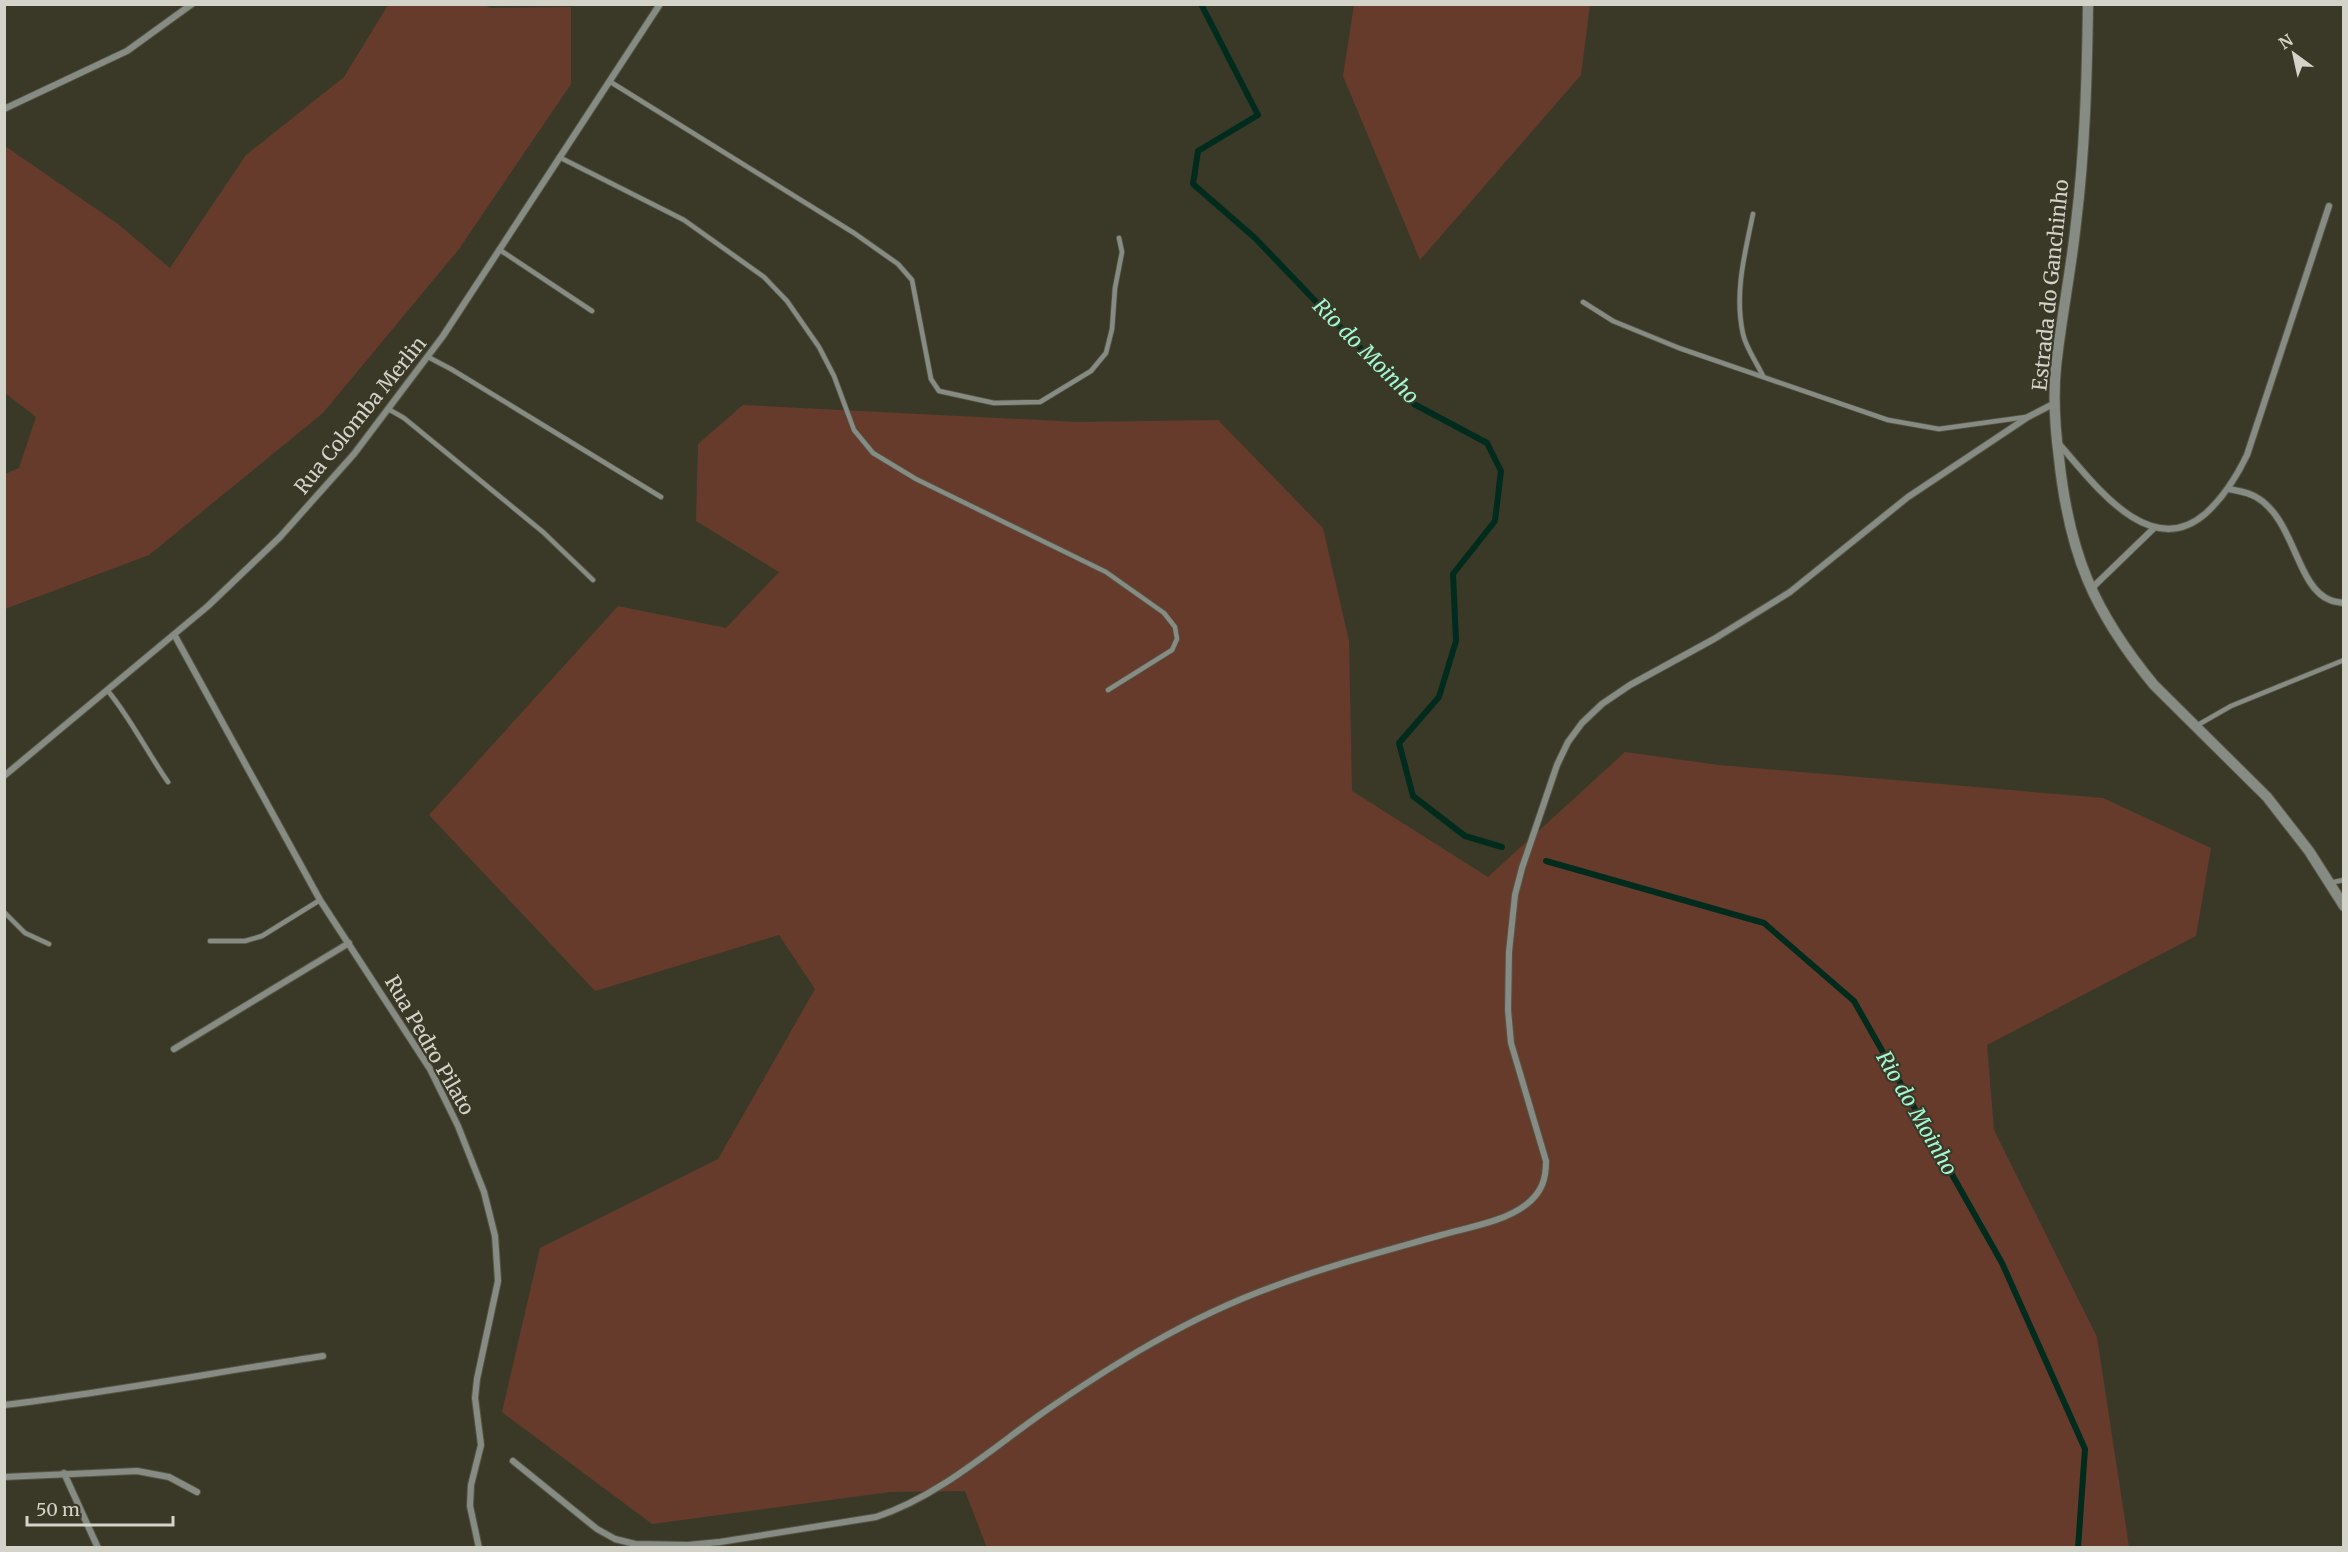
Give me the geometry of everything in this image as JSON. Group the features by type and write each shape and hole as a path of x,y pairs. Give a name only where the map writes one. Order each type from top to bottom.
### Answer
{"street":[{"path":"4,109 127,51 192,4"},
{"name":"Rua Colomba Merlin","path":"4,776 175,636 241,576 318,496 390,410 428,357 660,4"},
{"name":"Estrada do Ganchinho","path":"2088,4 2087,78 2081,173 2056,369 2057,441 2070,532 2090,589 2138,665 2154,685 2267,797 2309,851 2343,906"},
{"path":"2057,441 2110,499 2131,518 2153,528 2170,530 2187,526 2198,520 2229,489 2247,454 2329,206"},
{"path":"513,1461 597,1529 615,1539 635,1544 660,1546 720,1542 876,1516 895,1510 933,1490 1105,1371 1156,1340 1215,1310 1313,1272 1492,1220 1526,1204 1539,1192 1546,1178 1546,1161 1511,1043 1508,1010 1511,919 1522,868 1557,765 1568,742 1581,723 1602,704 1630,685 1714,639 1790,592 1908,497 2028,417 2055,403"},
{"path":"2229,489 2255,497 2269,507 2287,532 2302,567 2319,594 2343,603"},
{"path":"2090,589 2153,528"},
{"name":"Rua Pedro Pilato","path":"175,636 320,900 414,1042 442,1093 472,1158 484,1192 495,1236 498,1281 475,1398 481,1445 471,1485 470,1506 479,1548"},
{"path":"174,1049 349,943"},
{"path":"4,1405 84,1395 323,1356"},
{"path":"4,1477 137,1471 169,1477 197,1492"},
{"path":"64,1473 98,1548"}],"lane":[{"path":"609,81 854,233 898,264 912,280 931,379 939,391 994,403 1040,402 1091,371 1106,353 1112,329 1115,288 1122,252 1119,238"},
{"path":"559,157 684,220 764,277 787,301 819,347 834,376 854,430 873,453 916,479 1106,572 1164,613 1175,627 1177,639 1172,650 1108,690"},
{"path":"1753,214 1741,277 1739,307 1743,336 1763,376"},
{"path":"500,250 592,311"},
{"path":"1583,302 1612,321 1679,348 1888,420 1939,429 2028,417"},
{"path":"428,357 662,497"},
{"path":"390,410 404,418 543,532 593,580"},
{"path":"2196,726 2231,706 2343,660"},
{"path":"108,691 122,707 168,782"},
{"path":"2329,883 2343,880"},
{"path":"210,941 245,941 262,936 320,900"},
{"path":"4,912 25,933 49,944"}],"shaded area":[{"path":"483,4 490,8 571,7 571,84 459,249 323,413 149,555 5,609 5,474 19,468 36,417 5,393 5,146 118,224 170,268 246,155 344,77 388,5"},
{"path":"1354,5 1590,5 1581,75 1420,260 1343,76"},
{"path":"743,405 1078,422 1218,420 1323,528 1349,641 1352,791 1488,877 1625,752 1719,765 2103,798 2211,848 2196,936 1987,1045 1994,1130 2097,1337 2129,1547 987,1548 965,1491 890,1492 652,1524 502,1412 540,1248 718,1159 815,989 779,935 595,991 429,815 618,606 726,628 779,572 696,521 698,444"}],"waterway":[{"name":"Rio do Moinho","path":"1201,4 1258,115 1198,151 1193,184 1255,238 1414,404 1487,443 1501,471 1495,521 1453,574 1456,641 1439,697 1399,743 1413,796 1465,836 1502,847"},
{"name":"Rio do Moinho","path":"1546,861 1764,923 1854,1001 2002,1263 2085,1449 2078,1548"}]}
